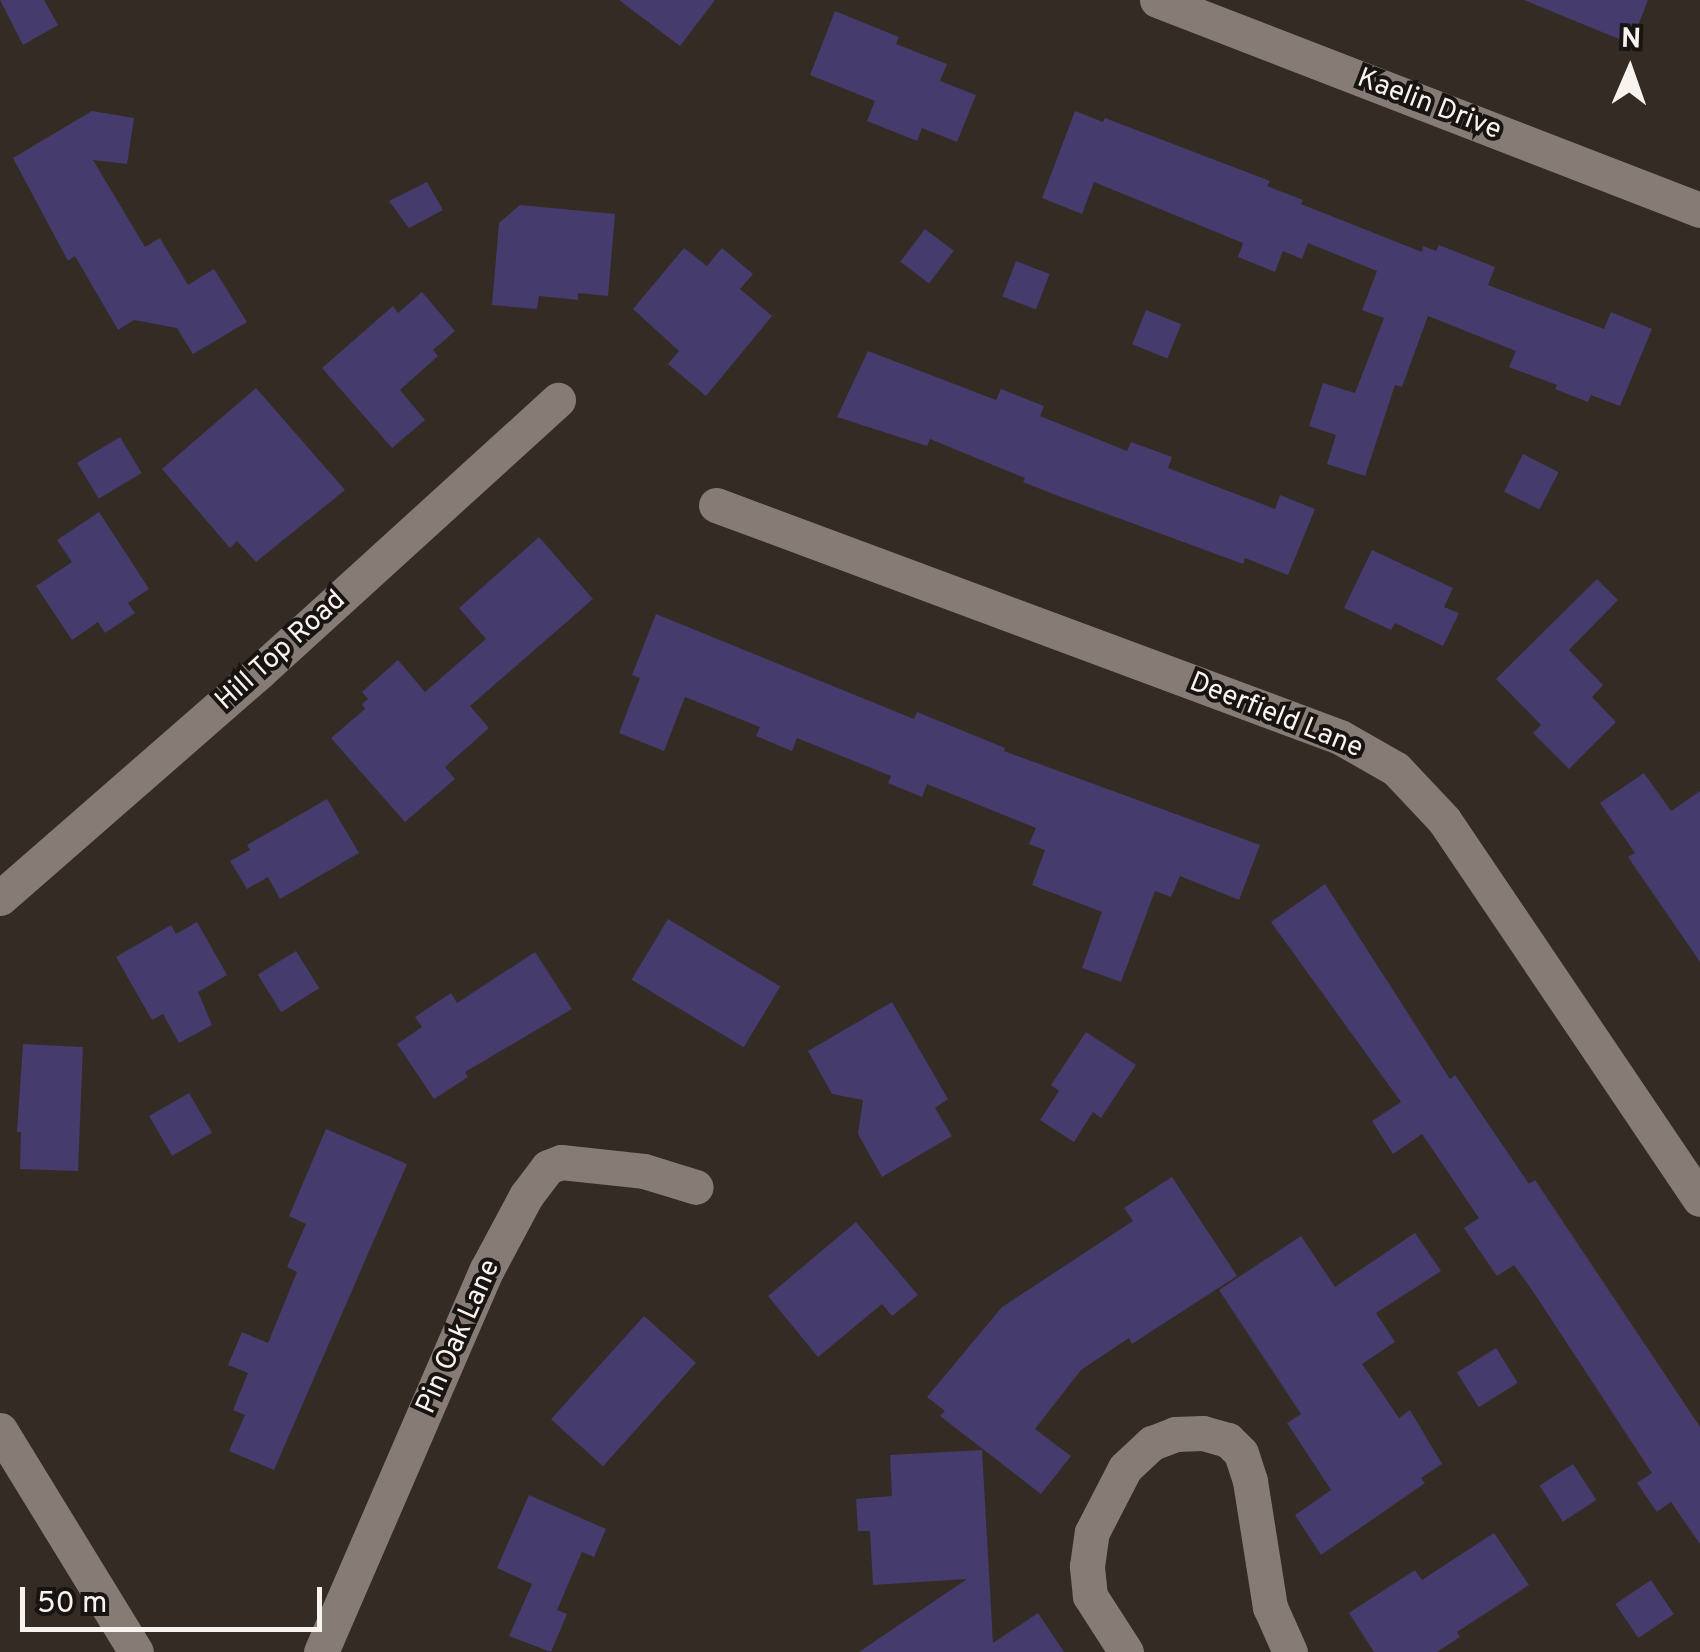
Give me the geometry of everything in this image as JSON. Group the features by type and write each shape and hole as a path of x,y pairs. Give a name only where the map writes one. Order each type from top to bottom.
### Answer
{"street":[{"name":"Kaelin Drive","path":"1157,0 1700,210"},
{"name":"Hill Top Road","path":"0,898 260,671 558,400"},
{"name":"Deerfield Lane","path":"716,505 1340,737 1396,770 1444,820 1700,1199"},
{"name":"Pin Oak Lane","path":"321,1652 488,1269 526,1196 548,1168 561,1162 644,1171 696,1188"},
{"path":"0,1430 136,1652"},
{"path":"1126,1652 1090,1596 1087,1566 1092,1532 1125,1468 1152,1443 1175,1434 1203,1433 1228,1440 1241,1453 1250,1482 1270,1607 1290,1652"}],"building":[{"path":"0,0 44,0 58,25 23,45"},
{"path":"619,0 715,0 680,46"},
{"path":"1524,0 1648,0 1631,44"},
{"path":"835,11 899,37 896,44 947,64 940,81 976,95 957,142 922,128 917,141 867,121 875,101 810,75"},
{"path":"92,111 134,118 127,164 93,160 145,247 160,238 188,285 214,269 247,322 193,354 177,328 134,320 118,330 75,256 68,261 13,158"},
{"path":"1075,111 1103,122 1105,118 1270,181 1267,186 1303,200 1301,204 1422,252 1423,246 1436,251 1439,245 1495,267 1488,285 1604,329 1611,312 1652,329 1620,406 1591,395 1588,402 1555,389 1557,385 1509,367 1516,351 1428,316 1402,387 1395,385 1365,476 1327,464 1336,435 1309,426 1323,383 1355,393 1384,318 1362,310 1377,271 1308,243 1302,259 1283,251 1275,272 1238,257 1243,243 1094,182 1082,214 1042,198"},
{"path":"427,182 443,210 409,228 389,201"},
{"path":"520,205 615,214 608,296 578,293 578,300 539,296 537,309 492,305 499,223"},
{"path":"925,229 954,251 929,283 900,262"},
{"path":"684,248 707,266 722,248 753,274 740,289 772,316 706,396 668,364 679,351 633,309"},
{"path":"1016,261 1050,274 1036,309 1002,296"},
{"path":"422,292 455,331 433,350 438,356 400,390 425,420 392,448 322,368 393,306 398,313"},
{"path":"1146,310 1181,324 1167,359 1132,344"},
{"path":"868,351 996,400 1001,389 1044,406 1040,416 1127,451 1131,442 1172,457 1168,468 1275,509 1280,495 1315,509 1288,575 1245,558 1243,564 1053,494 1023,482 1025,478 930,439 927,446 837,417"},
{"path":"256,388 345,490 256,562 237,541 230,548 162,469"},
{"path":"120,437 142,473 99,499 77,463"},
{"path":"1523,454 1559,472 1540,510 1504,491"},
{"path":"99,512 149,589 128,603 135,613 105,633 98,622 72,640 36,586 72,562 57,540"},
{"path":"539,537 593,599 470,706 489,728 445,767 455,779 405,822 331,738 365,709 362,704 368,699 362,692 398,660 425,692 486,639 459,608"},
{"path":"1372,550 1453,588 1444,607 1459,613 1443,646 1395,623 1391,630 1344,608"},
{"path":"1597,579 1618,600 1569,650 1603,685 1592,697 1616,722 1569,769 1533,733 1541,725 1496,679"},
{"path":"656,614 914,719 917,712 1005,748 1004,751 1260,845 1239,900 1180,876 1171,897 1155,891 1121,982 1082,968 1102,912 1032,885 1045,850 1029,844 1036,828 927,784 922,797 888,783 891,776 797,738 792,751 756,736 760,727 685,697 664,751 619,733 640,678 632,675"},
{"path":"1644,773 1671,811 1700,791 1700,962 1628,857 1635,853 1600,803"},
{"path":"327,799 359,853 280,899 268,877 247,889 230,861 250,850 247,845"},
{"path":"1325,884 1450,1079 1455,1075 1529,1184 1535,1180 1700,1427 1700,1544 1671,1502 1657,1512 1637,1483 1652,1473 1514,1265 1497,1276 1464,1228 1479,1218 1422,1134 1393,1154 1372,1121 1401,1102 1271,922"},
{"path":"668,919 780,986 744,1047 631,980"},
{"path":"197,922 227,975 198,992 212,1025 179,1043 163,1014 152,1020 116,957 171,925 176,934"},
{"path":"296,951 319,988 281,1012 258,975"},
{"path":"535,952 572,1009 465,1072 468,1077 434,1099 397,1044 422,1027 415,1017 451,993 457,1003"},
{"path":"892,1002 948,1099 935,1108 952,1136 882,1177 858,1134 863,1100 832,1094 808,1051"},
{"path":"1086,1032 1136,1065 1101,1118 1093,1112 1074,1142 1040,1120 1059,1091 1051,1085"},
{"path":"23,1044 83,1047 78,1171 20,1169 21,1132 17,1132"},
{"path":"189,1093 212,1133 172,1156 149,1116"},
{"path":"326,1129 407,1164 274,1470 229,1451 245,1415 233,1410 248,1373 228,1365 242,1332 268,1343 297,1272 287,1267 306,1224 289,1216"},
{"path":"1172,1177 1237,1276 1132,1344 1129,1338 1081,1370 1035,1429 1071,1456 1041,1494 940,1416 945,1411 927,1397 1002,1307 1133,1221 1124,1208"},
{"path":"856,1222 918,1295 892,1316 882,1304 818,1357 768,1296"},
{"path":"1415,1233 1441,1271 1376,1313 1395,1342 1362,1364 1399,1418 1410,1410 1442,1464 1421,1478 1425,1483 1321,1555 1295,1515 1331,1490 1287,1423 1301,1414 1219,1290 1301,1236 1335,1287"},
{"path":"644,1316 696,1363 603,1466 551,1419"},
{"path":"1496,1348 1518,1383 1479,1407 1457,1372"},
{"path":"982,1450 993,1643 1038,1613 1064,1652 859,1652 967,1579 873,1585 870,1531 858,1531 856,1499 892,1496 890,1455"},
{"path":"1573,1464 1596,1500 1563,1522 1539,1486"},
{"path":"529,1495 606,1529 594,1557 582,1552 557,1610 567,1614 551,1652 509,1636 532,1584 497,1568"},
{"path":"1494,1533 1529,1585 1457,1632 1460,1637 1437,1652 1374,1652 1349,1613 1415,1570 1422,1580"},
{"path":"1651,1580 1674,1614 1638,1638 1615,1604"}]}
